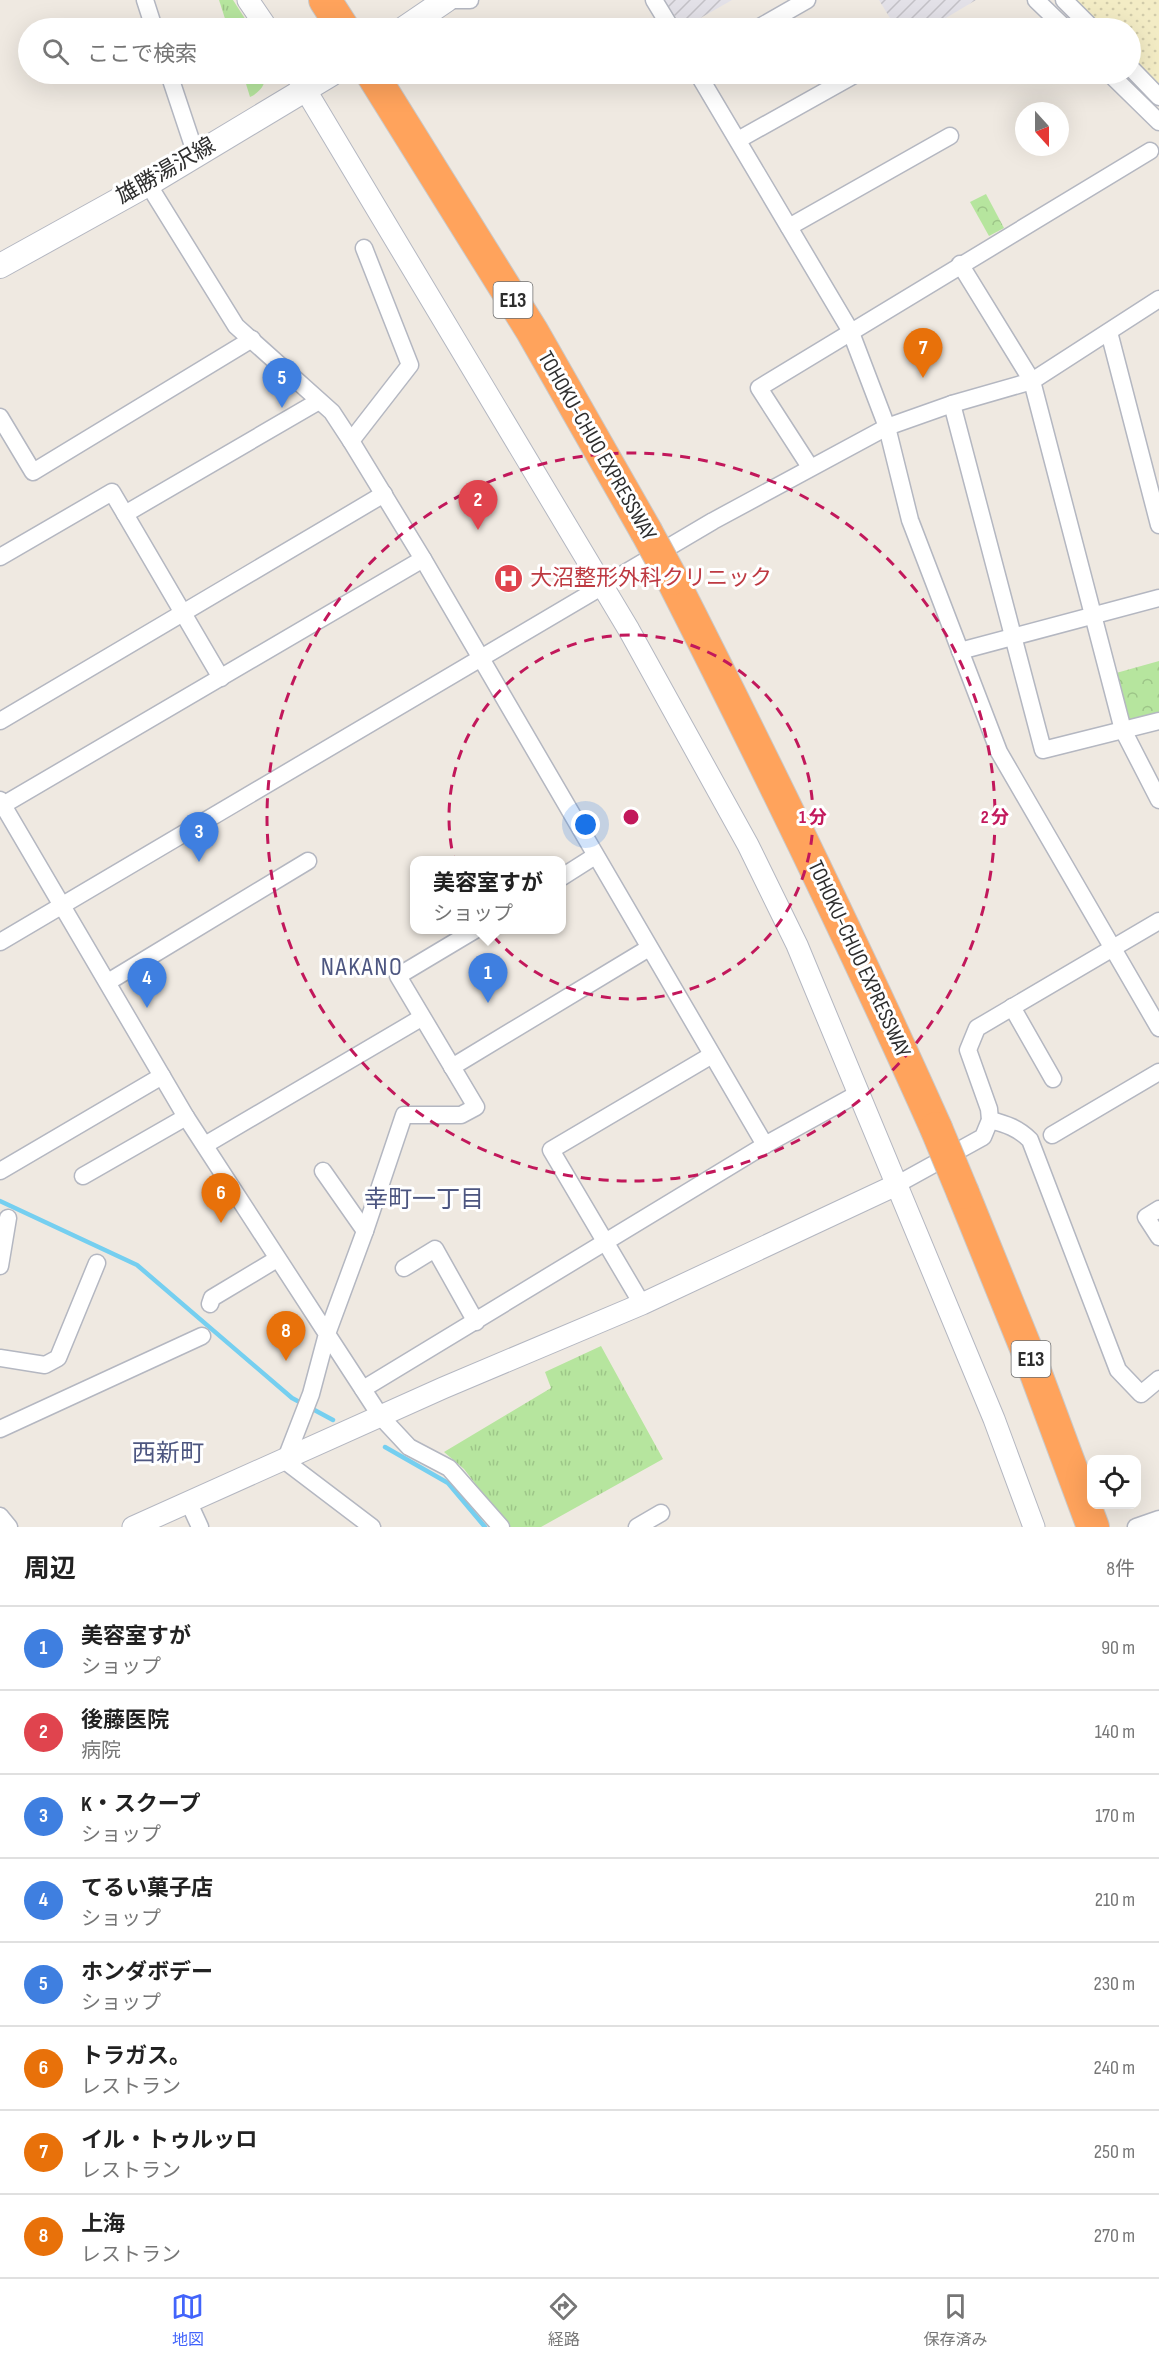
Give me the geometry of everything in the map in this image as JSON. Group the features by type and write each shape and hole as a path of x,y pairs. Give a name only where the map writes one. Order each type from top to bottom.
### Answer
{"highway":[{"path":"325,0 337,18"},
{"name":"TOHOKU-CHUO EXPRESSWAY","path":"378,84 532,331 646,531 773,777 861,960 936,1128 1032,1363 1093,1527"}],"main road":[{"path":"420,18 446,0"},
{"name":"雄勝湯沢線","path":"0,266 196,155 297,84"}],"street":[{"path":"145,0 151,18"},
{"path":"248,0 260,18"},
{"path":"446,0 470,0"},
{"path":"654,0 665,18"},
{"path":"776,18 807,0"},
{"path":"1036,0 1055,18"},
{"path":"1064,0 1082,18"},
{"path":"1141,78 1159,97"},
{"path":"172,84 196,155"},
{"path":"303,84 603,585 748,845 797,945 994,1419 1034,1527"},
{"path":"704,84 850,330 887,427 910,520 999,752 1159,1028"},
{"path":"738,140 838,84"},
{"path":"1120,84 1159,122"},
{"path":"789,227 950,136"},
{"path":"810,467 759,388 850,330 1150,151"},
{"path":"148,184 236,326 332,412 351,441 423,559 765,1145"},
{"path":"351,441 410,365 364,248"},
{"path":"960,264 1032,381 1123,730 1159,800"},
{"path":"0,942 480,660 603,585 810,467 887,427 952,404 1032,381 1159,298"},
{"path":"1109,332 1159,525"},
{"path":"0,417 33,472 252,339"},
{"path":"125,514 319,401"},
{"path":"952,404 1042,750 1159,721"},
{"path":"0,557 112,492 221,678"},
{"path":"0,721 384,494"},
{"path":"423,559 2,803 186,1117 381,1417 410,1447 449,1468 501,1527"},
{"path":"960,651 1159,598"},
{"path":"566,873 595,856"},
{"path":"108,982 308,861"},
{"path":"133,1527 642,1304 896,1185 983,1137 990,1120 989,1109 968,1050 977,1028 1159,921"},
{"path":"285,1461 304,1415 327,1334 404,1115 461,1115 476,1107 398,976 468,934"},
{"path":"452,1067 649,948"},
{"path":"1012,1007 1053,1079"},
{"path":"205,1146 422,1018"},
{"path":"642,1304 551,1150 712,1055"},
{"path":"1052,1135 1159,1072"},
{"path":"0,1171 162,1076"},
{"path":"363,1389 765,1145 859,1093"},
{"path":"83,1176 186,1117"},
{"path":"990,1120 1008,1124 1021,1131 1030,1140 1118,1370 1141,1394 1159,1378"},
{"path":"323,1171 364,1231"},
{"path":"1159,1209 1146,1217 1159,1237"},
{"path":"0,1266 8,1218"},
{"path":"404,1268 435,1249 476,1322"},
{"path":"210,1304 212,1298 277,1259"},
{"path":"0,1358 45,1365 58,1358 97,1263"},
{"path":"0,1429 202,1336"},
{"path":"285,1461 372,1527"},
{"path":"189,1503 200,1527"},
{"path":"637,1527 661,1513"},
{"path":"0,1516 9,1527"},
{"path":"1136,1527 1159,1519"}],"shaded area":[{"path":"664,0 732,0 700,18 676,18"},
{"path":"879,0 976,0 946,18 890,18"}],"green space":[{"path":"219,0 233,0 245,18 225,18"},
{"path":"246,84 263,84 257,93 250,97"},
{"path":"986,194 1004,228 989,236 970,202"},
{"path":"1159,661 1159,721 1123,730 1109,675"},
{"path":"601,1346 663,1459 541,1527 508,1527 464,1469 444,1452 551,1388 545,1372"}],"sand":[{"path":"1071,0 1159,0 1159,89 1141,71 1141,18 1089,18"}],"waterway":[{"path":"0,1201 137,1265 292,1398 333,1420"},
{"path":"385,1447 448,1483 485,1527"}],"place":[{"name":"イル・トゥルッロ","path":"923,378"},
{"name":"ホンダボデー","path":"282,408"},
{"name":"後藤医院","path":"478,530"},
{"name":"大沼整形外科クリニック","path":"509,578"},
{"name":"K・スクープ","path":"199,862"},
{"name":"美容室すが","path":"488,1003"},
{"name":"てるい菓子店","path":"147,1008"},
{"name":"トラガス。","path":"221,1223"},
{"name":"上海","path":"286,1361"}],"district":[{"name":"NAKANO","path":"362,967"},
{"name":"幸町一丁目","path":"424,1199"},
{"name":"西新町","path":"168,1453"}]}
